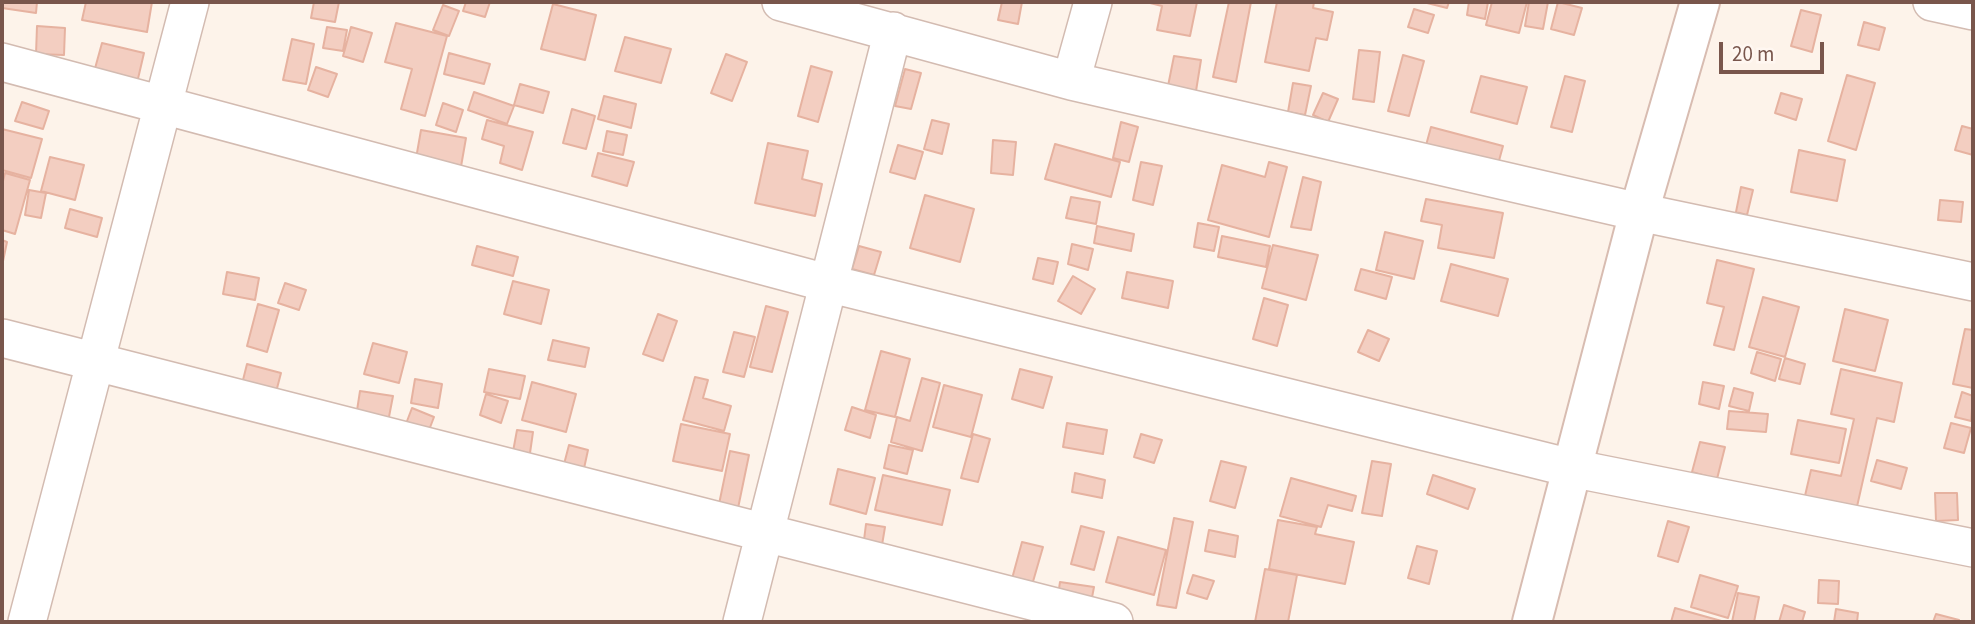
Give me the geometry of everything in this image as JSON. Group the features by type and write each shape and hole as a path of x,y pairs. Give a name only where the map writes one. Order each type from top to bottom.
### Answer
{"street":[{"path":"26,618 190,2"},
{"path":"781,2 1071,81 1639,212 1973,282"},
{"path":"1071,81 1093,2"},
{"path":"1532,622 1639,212 1700,2"},
{"path":"1932,2 1973,11"},
{"path":"743,622 893,31"},
{"path":"2,62 827,283 1571,468 1973,548"},
{"path":"2,338 1114,622"}],"building":[{"path":"2,2 37,2 36,13 2,8"},
{"path":"86,2 152,2 147,32 82,20"},
{"path":"314,2 339,2 335,22 311,18"},
{"path":"466,2 490,2 485,17 463,11"},
{"path":"1002,2 1022,2 1018,24 998,20"},
{"path":"1146,2 1197,2 1190,36 1157,30 1162,6"},
{"path":"1229,2 1251,2 1236,82 1213,77"},
{"path":"1277,2 1314,2 1313,8 1333,12 1327,40 1316,38 1309,71 1265,62"},
{"path":"1423,2 1449,2 1447,8"},
{"path":"1469,2 1488,2 1485,19 1467,15"},
{"path":"1492,2 1527,2 1519,33 1486,25"},
{"path":"1529,2 1548,2 1543,29 1525,26"},
{"path":"1558,2 1582,8 1574,35 1551,29"},
{"path":"553,4 596,15 585,60 541,49"},
{"path":"443,5 459,11 449,36 433,30"},
{"path":"1414,9 1434,15 1428,33 1408,27"},
{"path":"1801,10 1821,15 1812,52 1791,46"},
{"path":"1864,22 1885,28 1879,50 1858,45"},
{"path":"396,23 447,36 425,116 401,109 412,69 385,62"},
{"path":"37,26 65,28 64,55 36,54"},
{"path":"327,27 347,30 343,51 323,48"},
{"path":"351,27 372,33 363,62 343,56"},
{"path":"625,37 671,49 661,83 615,71"},
{"path":"292,39 314,44 306,84 283,80"},
{"path":"102,43 144,53 137,83 94,72"},
{"path":"1359,50 1380,52 1374,102 1353,99"},
{"path":"449,53 490,64 484,84 444,74"},
{"path":"726,54 747,62 732,101 711,93"},
{"path":"1403,55 1424,61 1409,116 1388,111"},
{"path":"1174,56 1201,60 1196,91 1168,86"},
{"path":"811,66 832,72 818,122 798,116"},
{"path":"316,67 337,74 328,97 308,90"},
{"path":"905,69 921,73 911,109 895,106"},
{"path":"1847,75 1875,83 1856,150 1828,141"},
{"path":"1481,76 1527,87 1517,124 1471,112"},
{"path":"1565,76 1585,81 1572,132 1551,127"},
{"path":"1293,83 1311,86 1305,115 1288,112"},
{"path":"520,84 549,92 543,113 514,105"},
{"path":"474,92 514,106 507,124 468,110"},
{"path":"1323,93 1338,99 1328,122 1313,115"},
{"path":"1781,93 1802,99 1796,120 1775,113"},
{"path":"604,96 636,104 631,128 598,119"},
{"path":"22,102 49,111 43,129 15,121"},
{"path":"443,103 463,110 456,132 436,125"},
{"path":"572,109 595,116 586,149 563,143"},
{"path":"487,120 533,132 522,170 500,163 504,146 482,139"},
{"path":"932,120 949,124 942,154 924,149"},
{"path":"1121,122 1138,127 1129,162 1113,158"},
{"path":"1962,126 1973,129 1973,155 1955,150"},
{"path":"1431,127 1503,146 1497,168 1425,149"},
{"path":"2,129 42,139 31,178 2,170"},
{"path":"421,130 466,138 459,178 414,170"},
{"path":"607,131 627,135 623,155 603,151"},
{"path":"993,140 1016,142 1013,175 991,173"},
{"path":"768,143 808,151 802,179 822,184 815,216 755,203"},
{"path":"1055,144 1120,162 1111,197 1045,179"},
{"path":"898,145 923,152 915,179 890,172"},
{"path":"1799,150 1845,160 1837,201 1791,192"},
{"path":"598,153 634,162 627,186 592,176"},
{"path":"50,157 84,165 75,200 41,191"},
{"path":"1141,162 1162,166 1153,205 1133,200"},
{"path":"1269,162 1287,167 1269,237 1208,220 1222,165 1265,177"},
{"path":"5,173 30,180 15,234 2,230 2,185"},
{"path":"1303,177 1321,182 1311,230 1291,227"},
{"path":"1741,187 1753,190 1747,215 1736,212"},
{"path":"29,190 46,193 41,218 25,215"},
{"path":"925,195 974,209 960,262 910,248"},
{"path":"1071,197 1100,202 1096,224 1066,218"},
{"path":"1426,199 1503,213 1494,258 1438,248 1442,225 1421,221"},
{"path":"1940,200 1963,202 1961,222 1938,220"},
{"path":"70,209 102,218 97,237 65,228"},
{"path":"1198,223 1219,227 1214,251 1194,247"},
{"path":"1097,226 1134,234 1131,251 1094,243"},
{"path":"1385,232 1423,241 1414,279 1376,270"},
{"path":"1222,236 1270,246 1266,267 1218,257"},
{"path":"2,240 7,242 2,266"},
{"path":"1072,244 1093,249 1088,270 1068,264"},
{"path":"1273,245 1318,255 1306,300 1262,288"},
{"path":"477,246 518,257 513,276 472,265"},
{"path":"859,246 881,252 874,275 852,269"},
{"path":"1038,258 1058,262 1053,284 1033,279"},
{"path":"1717,260 1754,269 1734,350 1714,345 1724,307 1707,303"},
{"path":"1451,264 1508,279 1498,316 1441,301"},
{"path":"1361,269 1392,277 1386,299 1355,290"},
{"path":"227,272 259,278 255,300 223,294"},
{"path":"1127,272 1173,281 1168,308 1122,298"},
{"path":"1073,276 1095,289 1081,314 1058,301"},
{"path":"513,281 549,290 541,324 504,314"},
{"path":"285,283 306,290 299,310 278,303"},
{"path":"1763,297 1799,307 1785,357 1749,347"},
{"path":"1264,298 1288,305 1277,346 1253,339"},
{"path":"258,304 279,310 267,352 247,346"},
{"path":"766,306 788,312 772,372 750,367"},
{"path":"1845,309 1888,320 1875,371 1833,361"},
{"path":"658,314 677,321 663,361 643,354"},
{"path":"1965,329 1973,330 1973,388 1953,384"},
{"path":"1368,330 1389,339 1379,361 1358,352"},
{"path":"734,332 755,337 744,377 723,372"},
{"path":"553,340 589,348 585,367 548,360"},
{"path":"373,343 407,352 399,383 364,374"},
{"path":"881,351 910,359 895,417 865,410"},
{"path":"1757,352 1781,359 1775,381 1751,373"},
{"path":"1785,358 1805,364 1800,384 1779,379"},
{"path":"247,364 281,373 275,396 241,388"},
{"path":"489,369 525,376 520,399 484,392"},
{"path":"1020,369 1052,377 1043,408 1012,399"},
{"path":"1841,369 1902,383 1894,422 1877,418 1856,511 1804,500 1811,470 1841,476 1854,419 1831,414"},
{"path":"695,377 708,380 703,398 731,406 724,431 683,420"},
{"path":"922,378 940,383 922,451 891,442 897,417 910,421"},
{"path":"415,379 442,384 438,408 411,403"},
{"path":"532,382 576,394 566,432 522,420"},
{"path":"1703,382 1724,386 1719,409 1699,404"},
{"path":"944,385 982,395 971,437 933,427"},
{"path":"1734,388 1753,393 1749,411 1729,406"},
{"path":"360,391 393,396 388,422 356,417"},
{"path":"1962,392 1973,396 1971,421 1955,417"},
{"path":"486,394 508,401 501,423 480,415"},
{"path":"852,407 876,415 870,438 845,430"},
{"path":"412,408 434,417 426,438 404,429"},
{"path":"1729,411 1768,414 1766,432 1727,429"},
{"path":"1798,420 1846,429 1839,463 1791,454"},
{"path":"1067,423 1107,430 1103,454 1063,447"},
{"path":"1951,423 1971,428 1964,453 1944,448"},
{"path":"681,424 730,434 722,471 673,461"},
{"path":"517,430 533,432 529,460 512,457"},
{"path":"973,434 990,439 978,482 961,478"},
{"path":"1141,434 1162,440 1154,463 1134,457"},
{"path":"1700,442 1725,447 1717,479 1692,472"},
{"path":"569,445 588,450 583,473 563,468"},
{"path":"889,445 913,450 907,474 884,468"},
{"path":"730,451 749,455 737,513 718,509"},
{"path":"1877,460 1907,468 1901,489 1871,481"},
{"path":"1221,461 1246,467 1235,508 1210,501"},
{"path":"1372,461 1391,464 1382,516 1362,513"},
{"path":"838,469 875,478 866,514 830,504"},
{"path":"1075,473 1105,480 1102,498 1072,492"},
{"path":"883,475 950,490 942,525 875,510"},
{"path":"1433,475 1475,489 1468,509 1427,494"},
{"path":"1291,478 1356,496 1352,511 1328,505 1321,527 1280,516"},
{"path":"1935,493 1957,493 1958,520 1936,521"},
{"path":"1174,518 1193,522 1176,608 1157,605"},
{"path":"1278,520 1317,527 1315,534 1354,542 1345,584 1269,569"},
{"path":"1668,521 1689,527 1678,562 1658,556"},
{"path":"866,524 885,527 881,551 863,548"},
{"path":"1081,526 1104,532 1094,570 1071,564"},
{"path":"1209,530 1238,536 1235,557 1205,551"},
{"path":"1118,537 1166,550 1154,595 1106,582"},
{"path":"1022,542 1043,547 1030,592 1010,586"},
{"path":"1417,546 1437,551 1429,584 1408,578"},
{"path":"1265,569 1297,575 1288,622 1255,622"},
{"path":"1193,575 1214,581 1207,599 1187,593"},
{"path":"1700,575 1738,586 1728,618 1691,607"},
{"path":"1819,580 1839,581 1838,604 1818,603"},
{"path":"1060,582 1094,587 1090,608 1057,602"},
{"path":"1738,593 1759,597 1754,622 1732,622"},
{"path":"1784,605 1805,612 1802,622 1779,622"},
{"path":"1675,608 1725,622 1671,622"},
{"path":"1836,609 1858,613 1857,622 1834,622"},
{"path":"1936,614 1959,620 1959,622 1933,622"}]}
